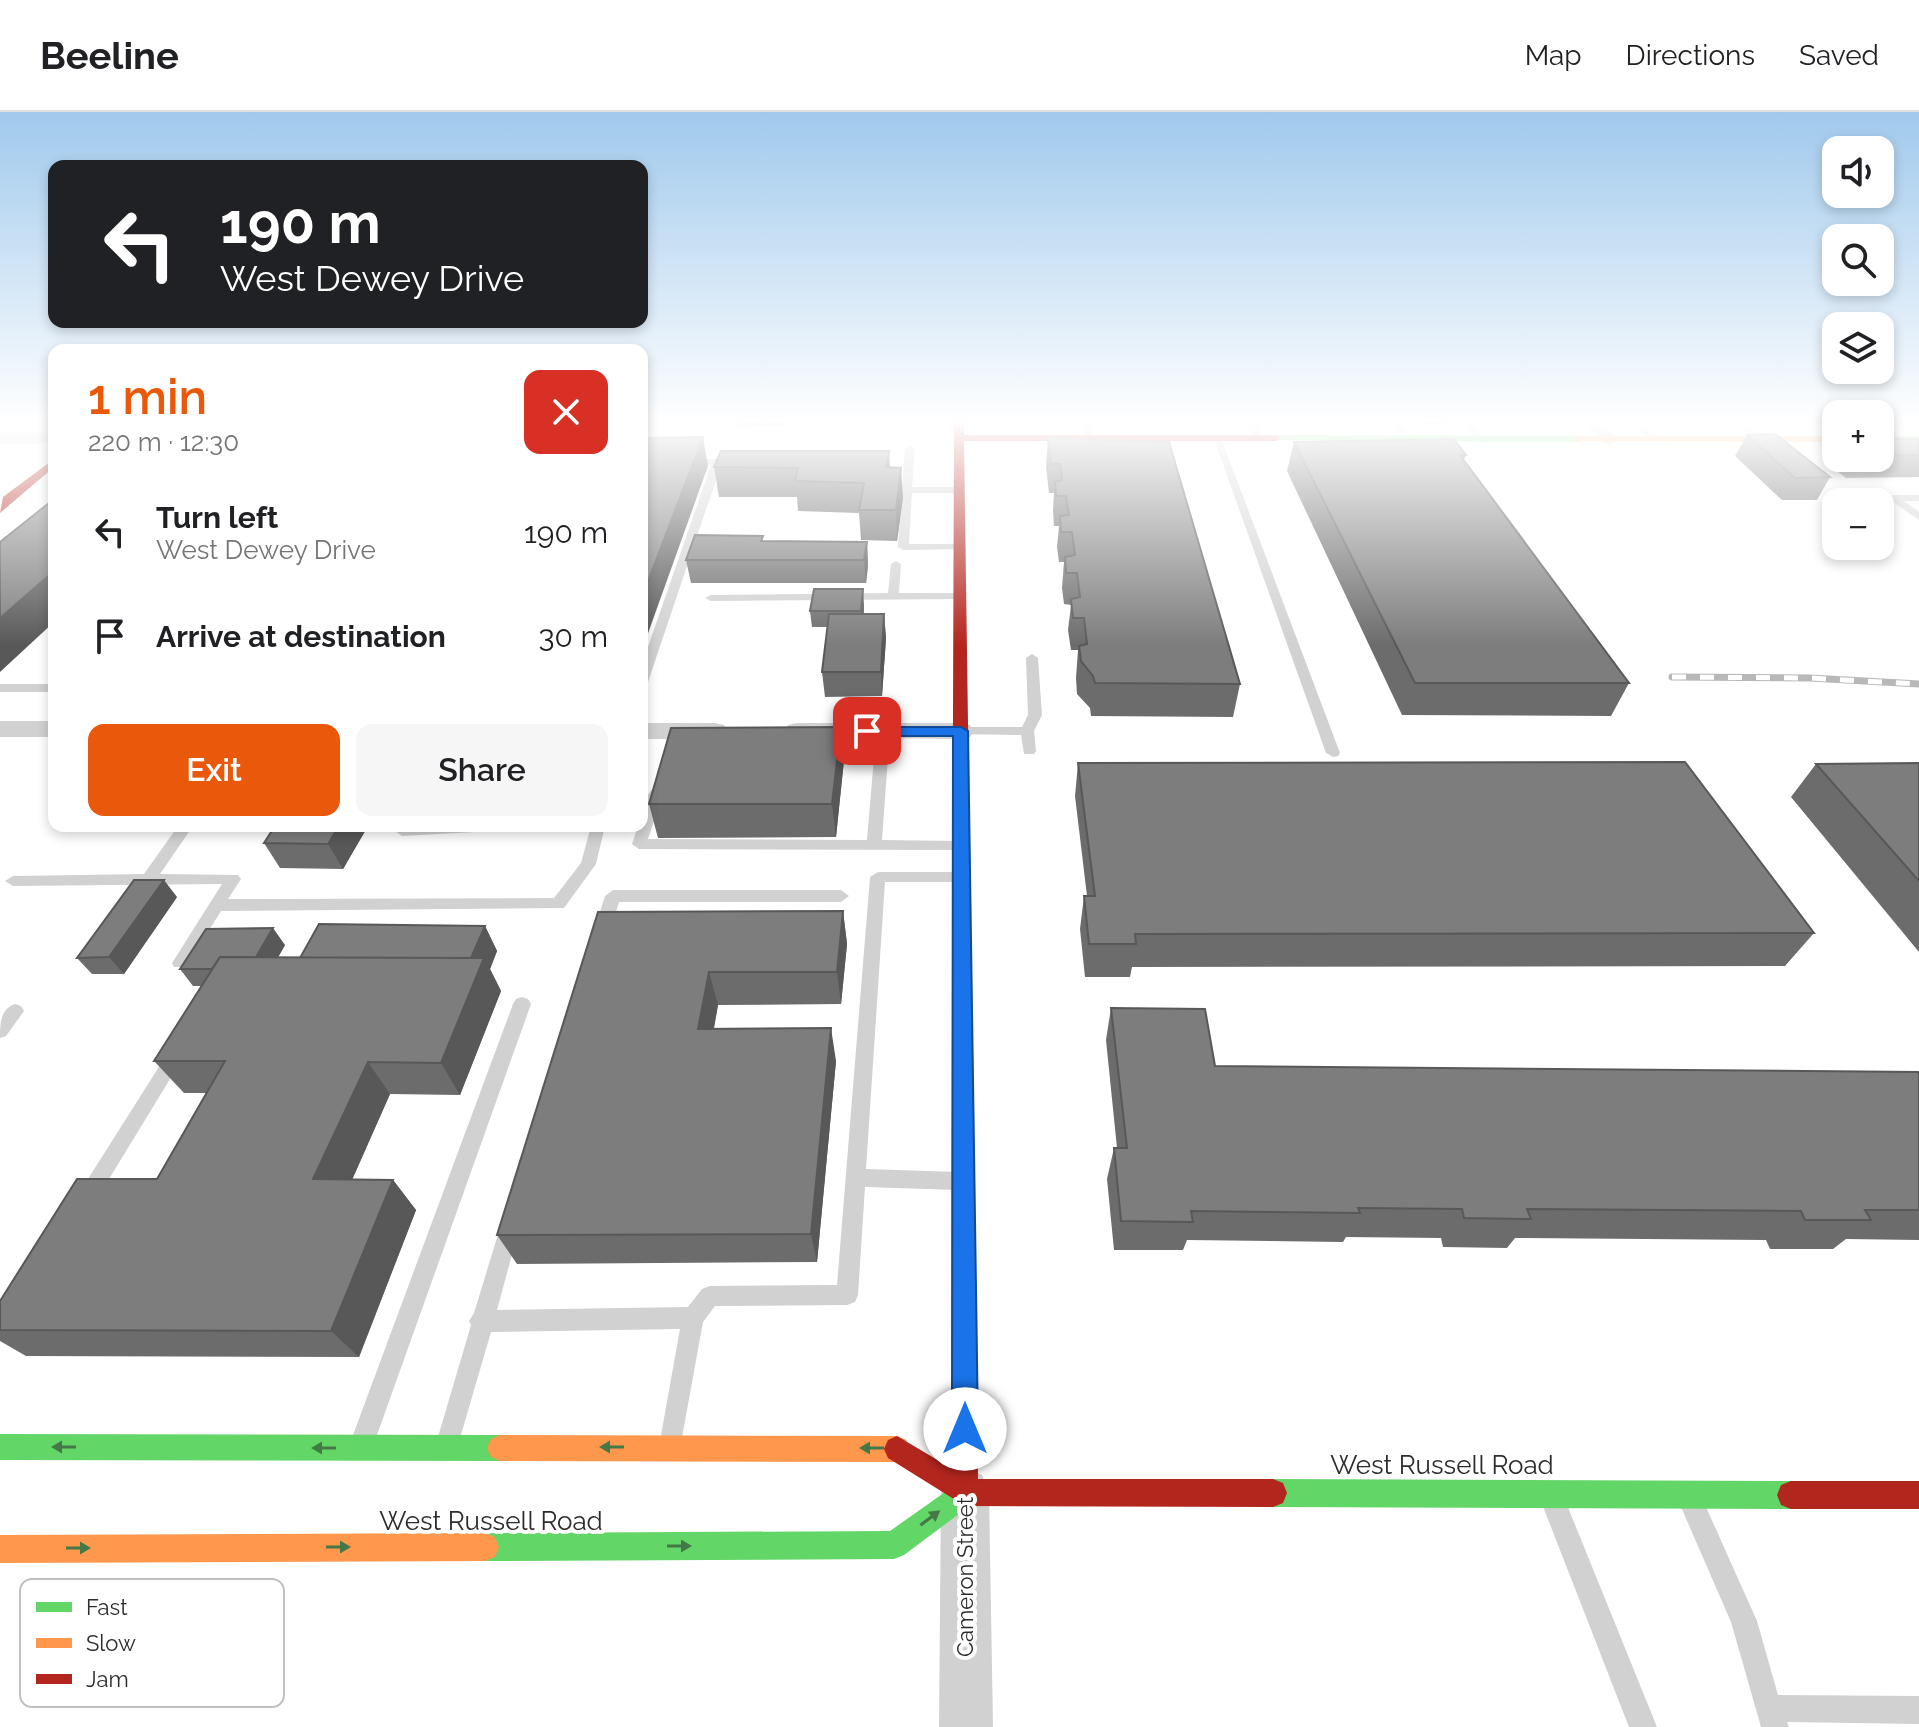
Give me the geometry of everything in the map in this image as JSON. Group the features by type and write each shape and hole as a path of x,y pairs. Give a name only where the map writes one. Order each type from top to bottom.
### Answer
{"street":[{"path":"0,510 13,494"},
{"path":"0,523 36,494"},
{"name":"Cameron Street","path":"959,494 966,1727"},
{"path":"0,729 48,729"},
{"path":"648,732 674,739 740,731"},
{"path":"772,731 961,731"},
{"path":"0,1447 901,1449 965,1492"},
{"name":"West Russell Road","path":"0,1549 894,1545 965,1492 1685,1491 1919,1495"}],"lane":[{"path":"648,664 706,494"},
{"path":"907,494 903,547 960,547"},
{"path":"1237,494 1333,753"},
{"path":"1919,498 1894,498 1919,517"},
{"path":"893,596 896,564"},
{"path":"711,598 960,596"},
{"path":"1029,751 1027,731 1035,715 1032,658"},
{"path":"0,688 48,688"},
{"path":"961,731 1027,731"},
{"path":"874,846 881,757"},
{"path":"648,817 662,775"},
{"path":"148,879 182,832"},
{"path":"217,905 558,904 588,864 596,832"},
{"path":"643,832 639,844 961,846"},
{"path":"671,1447 693,1318 710,1296 847,1295 878,877 962,877"},
{"path":"13,881 233,879 180,963"},
{"path":"594,957 613,896 841,896"},
{"path":"360,1448 522,1004"},
{"path":"0,1031 15,1011"},
{"path":"74,1218 189,1033"},
{"path":"856,1178 963,1181"},
{"path":"448,1446 480,1321 518,1199"},
{"path":"480,1321 693,1318"},
{"path":"1549,1491 1643,1727"},
{"path":"1685,1491 1744,1621 1772,1718 1919,1710"}],"building":[{"path":"648,494 681,494 648,581"},
{"path":"862,494 898,494 896,510 859,510"},
{"path":"1184,494 1240,684 1095,683 1081,661 1079,646 1087,644 1084,618 1073,618 1071,599 1080,597 1077,573 1066,573 1065,557 1075,555 1072,532 1061,532 1060,516 1069,515 1066,496 1056,496"},
{"path":"1320,494 1489,494 1629,683 1415,683"},
{"path":"48,504 48,576 0,618 0,542"},
{"path":"695,535 763,536 761,541 867,542 864,560 686,560"},
{"path":"814,589 863,589 861,611 810,611"},
{"path":"829,614 884,614 881,672 822,672"},
{"path":"841,727 832,804 649,804 671,728"},
{"path":"1685,762 1814,933 1135,934 1136,944 1089,944 1084,896 1095,896 1078,763"},
{"path":"1919,763 1919,881 1816,764"},
{"path":"271,832 335,832 328,844 264,843"},
{"path":"134,880 164,880 109,957 77,958"},
{"path":"843,911 837,972 709,972 698,1029 831,1028 811,1234 497,1235 598,912"},
{"path":"319,924 485,926 471,958 300,958"},
{"path":"273,928 256,957 220,957 212,969 180,969 206,929"},
{"path":"220,957 484,958 441,1063 368,1062 313,1179 393,1180 331,1331 0,1330 0,1301 77,1179 157,1179 225,1061 154,1061"},
{"path":"1111,1008 1205,1009 1215,1066 1918,1072 1919,1210 1865,1210 1871,1220 1805,1220 1801,1211 1527,1209 1531,1219 1464,1218 1462,1209 1358,1208 1360,1213 1191,1211 1193,1222 1121,1221 1114,1148 1127,1148"}],"railway":[{"path":"1672,677 1810,678 1919,684"}],"traffic: fast":[{"path":"962,1005 964,1378"},
{"path":"0,1447 500,1448"},
{"path":"485,1547 894,1545 965,1492"},
{"path":"1273,1493 1791,1495"}],"traffic: slow":[{"path":"500,1448 897,1449"},
{"path":"0,1549 485,1547"}],"traffic: jam":[{"path":"0,510 13,494"},
{"path":"959,494 962,1005"},
{"path":"964,1378 965,1492"},
{"path":"897,1449 965,1492 1273,1493"},
{"path":"1791,1495 1919,1495"}],"route":[{"path":"867,731 961,731 965,1429"}]}
